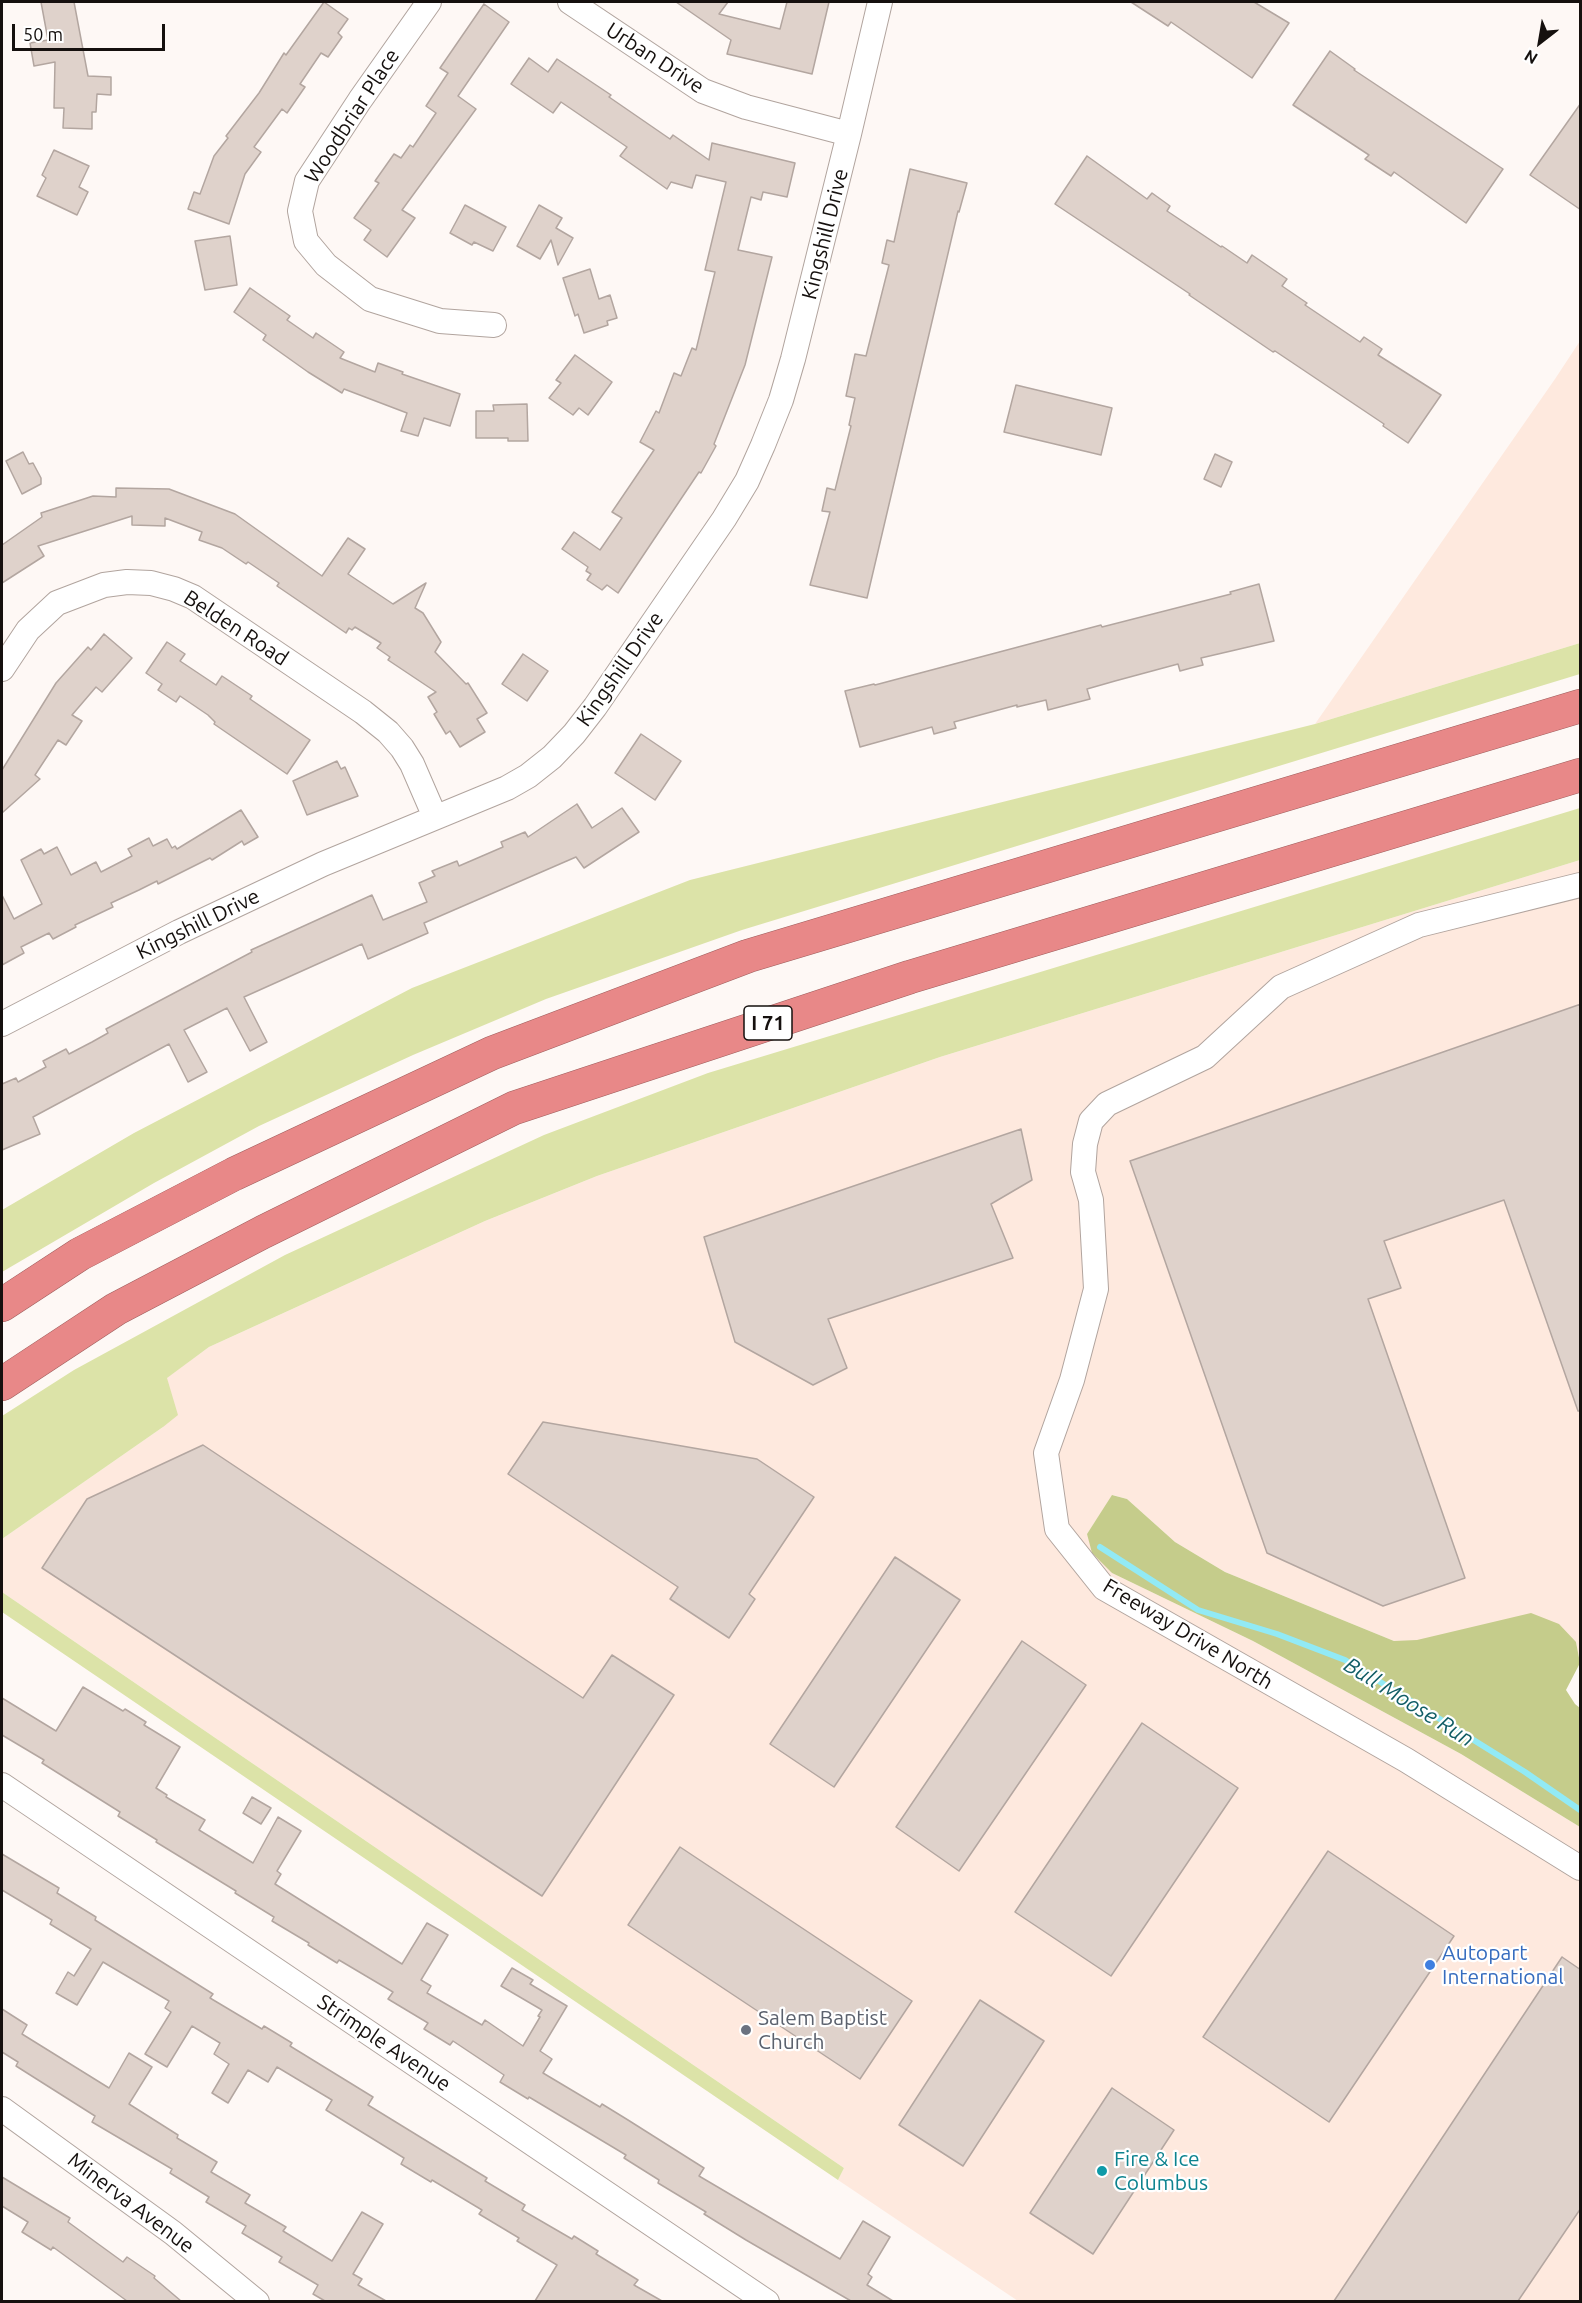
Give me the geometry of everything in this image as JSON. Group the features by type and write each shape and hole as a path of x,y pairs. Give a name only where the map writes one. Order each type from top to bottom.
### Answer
{"highway":[{"path":"2,1305 80,1254 277,1154 492,1053 737,960 1182,824 1581,706"},
{"name":"I 71","path":"2,1384 116,1309 262,1232 514,1108 1006,947 1581,775"}],"street":[{"name":"Woodbriar Place","path":"429,2 360,100 307,181 300,211 306,241 326,265 370,299 440,321 494,325"},
{"name":"Urban Drive","path":"570,2 703,91 746,107 849,134"},
{"name":"Kingshill Drive","path":"2,1024 179,932 323,864 487,798 521,780 552,757 567,742 595,707 724,519 747,481 781,400 793,359 880,2"},
{"name":"Belden Road","path":"2,669 28,630 57,603 104,585 127,582 151,583 174,589 193,597 363,712 388,732 412,764 435,817"},
{"name":"Freeway Drive North","path":"1581,885 1419,926 1281,987 1205,1057 1107,1104 1091,1121 1085,1144 1083,1172 1091,1200 1096,1289 1072,1380 1046,1453 1057,1529 1104,1588 1406,1761 1581,1868"},
{"name":"Strimple Avenue","path":"2,1785 767,2301"},
{"name":"Minerva Avenue","path":"2,2109 173,2233 257,2301"}],"shaded area":[{"path":"1580,341 1580,643 1315,724 1555,379"},
{"path":"1580,860 1580,1663 1576,1642 1394,1641 1225,1572 1175,1542 1127,1499 1113,1495 1087,1534 1112,1573 1253,1641 1461,1754 1580,1827 1580,2301 1018,2301 838,2180 844,2168 2,1592 2,1539 163,1427 166,1378 209,1347 485,1221 597,1176 940,1057"}],"green space":[{"path":"1580,643 1580,674 742,930 546,999 413,1055 259,1126 154,1183 2,1272 2,1210 134,1133 412,988 690,880 1315,724"},
{"path":"1580,808 1580,860 940,1057 597,1176 485,1221 209,1347 167,1378 178,1415 2,1539 2,1416 74,1370 285,1255 544,1135 708,1073"},
{"path":"1112,1495 1127,1499 1175,1542 1225,1572 1394,1641 1417,1640 1531,1613 1559,1624 1576,1642 1580,1663 1566,1690 1580,1708 1580,1827 1461,1754 1253,1641 1112,1573 1092,1553 1087,1534"},
{"path":"2,1592 844,2168 838,2180 2,1612"}],"building":[{"path":"41,2 74,2 88,76 111,77 111,95 97,94 96,112 92,112 92,129 63,128 64,108 54,108 55,62 34,66 30,43 48,40"},
{"path":"324,2 348,19 338,33 342,37 328,57 321,53 300,84 305,87 287,113 282,109 254,147 261,152 245,174 229,224 188,209 194,192 200,194 214,156 228,138 226,136 259,93 284,53 286,55"},
{"path":"676,2 728,2 719,14 780,29 787,2 829,2 812,74 727,54 731,40"},
{"path":"1131,2 1254,2 1289,23 1252,78 1171,22 1168,26"},
{"path":"484,4 509,22 458,96 476,109 402,210 415,218 387,257 364,240 371,230 354,218 379,183 375,181 394,154 401,158 410,145 413,147 436,113 426,106 448,73 440,68"},
{"path":"1330,51 1354,70 1503,169 1466,223 1394,172 1391,176 1365,159 1369,155 1293,105"},
{"path":"529,58 548,72 557,59 611,95 609,97 670,139 673,135 709,160 712,143 795,163 787,197 763,192 761,200 751,197 738,250 772,257 745,365 714,444 716,446 701,473 699,472 618,593 607,585 602,590 587,580 591,574 586,571 588,567 562,549 574,532 600,550 622,518 612,512 654,450 640,442 656,411 659,413 674,373 681,376 692,348 696,350 715,272 705,270 726,182 696,175 692,188 671,182 667,189 620,156 627,147 561,102 553,113 511,84"},
{"path":"1581,103 1581,210 1530,175"},
{"path":"54,150 89,166 79,187 88,192 77,215 37,196 46,178 42,175"},
{"path":"1087,156 1147,199 1152,193 1170,206 1167,211 1247,263 1252,255 1287,279 1282,286 1307,303 1305,305 1360,342 1364,337 1382,349 1378,355 1441,395 1408,443 1383,426 1384,424 1275,351 1273,352 1055,204"},
{"path":"910,169 967,183 958,211 867,598 810,585 830,512 822,511 827,488 835,490 851,426 849,425 855,398 846,396 855,354 866,356 889,265 882,263 887,240 894,242"},
{"path":"465,205 506,227 493,251 474,242 472,245 450,233"},
{"path":"539,205 562,218 556,228 573,238 558,265 551,240 540,259 517,246"},
{"path":"230,236 237,285 205,290 195,241"},
{"path":"590,269 599,299 610,295 617,318 607,321 608,325 584,333 578,314 575,316 563,278"},
{"path":"250,288 290,316 287,320 313,338 316,333 344,352 340,358 375,372 378,363 403,372 402,374 460,394 450,426 424,418 418,436 401,431 407,413 344,389 342,393 308,372 263,340 266,335 234,312"},
{"path":"575,355 612,382 588,415 579,408 573,415 549,398 561,383 556,380"},
{"path":"1016,385 1112,408 1101,455 1004,432"},
{"path":"527,404 528,441 508,441 508,438 476,438 476,411 494,411 493,405"},
{"path":"23,452 29,464 33,463 41,478 41,484 22,494 6,461"},
{"path":"1215,454 1232,462 1221,487 1204,479"},
{"path":"116,488 169,489 235,514 322,576 348,538 365,549 348,574 393,604 426,583 415,608 423,613 441,642 435,652 466,684 468,683 487,713 477,719 485,732 460,747 450,731 446,734 434,714 437,712 428,697 436,692 388,660 390,657 377,648 381,643 355,627 352,630 349,628 346,633 277,586 279,583 248,562 246,564 222,548 199,540 202,532 165,518 165,526 132,525 132,516 38,546 44,556 2,583 2,545 42,517 41,513 93,496 116,497"},
{"path":"1259,584 1274,641 1201,658 1203,665 1180,671 1178,664 1087,689 1090,699 1048,710 1046,700 1017,707 1017,705 954,722 956,728 934,734 932,727 860,747 845,691 1231,594 1230,592"},
{"path":"104,634 132,658 102,692 96,687 72,715 82,721 66,745 58,740 35,775 40,779 2,813 2,770 56,683 88,647 91,650"},
{"path":"167,642 185,654 180,661 216,685 222,676 252,696 250,699 310,740 287,774 214,724 215,722 208,715 180,696 176,702 158,690 162,684 146,673"},
{"path":"523,654 548,671 527,701 502,684"},
{"path":"641,734 681,761 655,800 615,773"},
{"path":"337,761 341,769 345,767 358,796 307,815 293,781"},
{"path":"577,804 592,828 622,808 639,832 584,868 576,857 424,923 428,933 368,959 362,944 244,997 267,1042 250,1051 227,1008 184,1030 207,1072 188,1082 169,1044 33,1117 40,1134 2,1150 2,1084 16,1078 18,1082 46,1067 43,1061 66,1049 69,1054 92,1042 108,1033 106,1029 252,952 251,950 372,895 383,920 427,902 419,883 435,876 432,871 457,861 459,866 503,847 501,842 525,832 528,837"},
{"path":"241,810 258,837 244,845 242,841 212,860 210,858 158,884 157,881 111,903 113,907 75,925 76,927 53,939 49,933 21,947 24,953 2,965 2,895 14,919 42,904 21,860 41,849 44,854 57,847 71,875 96,862 101,872 132,856 128,849 149,838 153,846 167,839 172,848 175,846 177,849"},
{"path":"1581,1004 1581,1411 1578,1411 1504,1200 1384,1241 1401,1288 1368,1299 1465,1578 1383,1606 1267,1553 1130,1161"},
{"path":"1021,1129 1032,1180 991,1204 1013,1258 828,1319 847,1368 813,1385 735,1342 704,1237"},
{"path":"543,1422 757,1459 814,1497 749,1594 755,1599 729,1638 670,1599 678,1587 508,1474"},
{"path":"203,1445 583,1698 612,1655 674,1695 542,1896 42,1568 87,1499"},
{"path":"895,1557 960,1600 834,1787 770,1744"},
{"path":"1022,1641 1086,1685 959,1871 896,1827"},
{"path":"83,1687 123,1711 125,1709 146,1722 144,1725 180,1747 156,1788 167,1795 166,1797 205,1820 199,1830 253,1863 278,1817 301,1831 277,1871 281,1874 275,1884 402,1964 427,1923 448,1935 421,1980 431,1986 427,1993 482,2025 485,2020 523,2046 542,2010 501,1986 512,1968 533,1980 530,1984 567,2006 540,2051 552,2059 543,2073 600,2107 602,2104 628,2120 704,2168 699,2176 840,2259 863,2221 890,2237 868,2274 872,2277 867,2285 893,2301 851,2301 704,2214 706,2212 658,2183 659,2180 624,2158 626,2155 500,2082 504,2075 453,2041 450,2045 424,2029 428,2023 388,1999 393,1992 339,1960 337,1963 308,1945 309,1943 272,1921 274,1917 156,1842 157,1840 118,1816 120,1812 42,1763 44,1760 2,1735 2,1698 56,1731"},
{"path":"1142,1723 1238,1788 1111,1976 1015,1912"},
{"path":"252,1797 271,1808 261,1824 243,1813"},
{"path":"680,1847 912,2001 860,2079 628,1925"},
{"path":"1328,1851 1454,1936 1329,2122 1203,2037"},
{"path":"2,1854 59,1888 57,1893 96,1917 95,1920 213,1994 210,1998 262,2029 264,2026 292,2043 290,2046 373,2097 368,2105 487,2178 485,2181 525,2205 522,2210 572,2239 574,2236 598,2251 596,2254 638,2280 634,2285 662,2301 535,2301 557,2265 517,2241 519,2238 479,2214 482,2210 401,2164 404,2158 326,2110 332,2100 277,2067 268,2082 248,2070 228,2103 212,2093 229,2064 214,2054 220,2043 192,2026 167,2067 145,2054 171,2012 165,2008 169,2001 103,1962 77,2005 56,1993 68,1972 74,1976 91,1949 50,1924 52,1920 2,1890"},
{"path":"1562,1957 1581,1970 1581,2208 1518,2301 1334,2301"},
{"path":"980,2000 1044,2041 963,2166 899,2125"},
{"path":"2,2009 27,2025 22,2034 109,2088 129,2053 152,2067 129,2104 178,2135 177,2138 217,2162 211,2172 250,2195 245,2203 286,2227 283,2231 332,2261 362,2212 383,2224 353,2274 362,2279 358,2285 386,2301 325,2301 313,2294 318,2285 279,2262 282,2257 242,2233 246,2226 206,2202 209,2197 170,2173 172,2169 92,2122 95,2116 16,2066 18,2062 2,2052"},
{"name":"Fire & Ice Columbus","path":"1112,2088 1174,2130 1093,2254 1030,2213"},
{"path":"2,2177 70,2218 68,2222 123,2262 127,2257 155,2276 154,2278 181,2301 127,2301 53,2247 51,2250 22,2232 28,2222 2,2206"}],"waterway":[{"name":"Bull Moose Run","path":"1100,1547 1198,1610 1277,1634 1345,1660 1525,1772 1580,1810"}],"place":[{"name":"Autopart International","path":"1430,1965"},
{"name":"Salem Baptist Church","path":"746,2030"},
{"name":"Fire & Ice Columbus","path":"1102,2171"}]}
